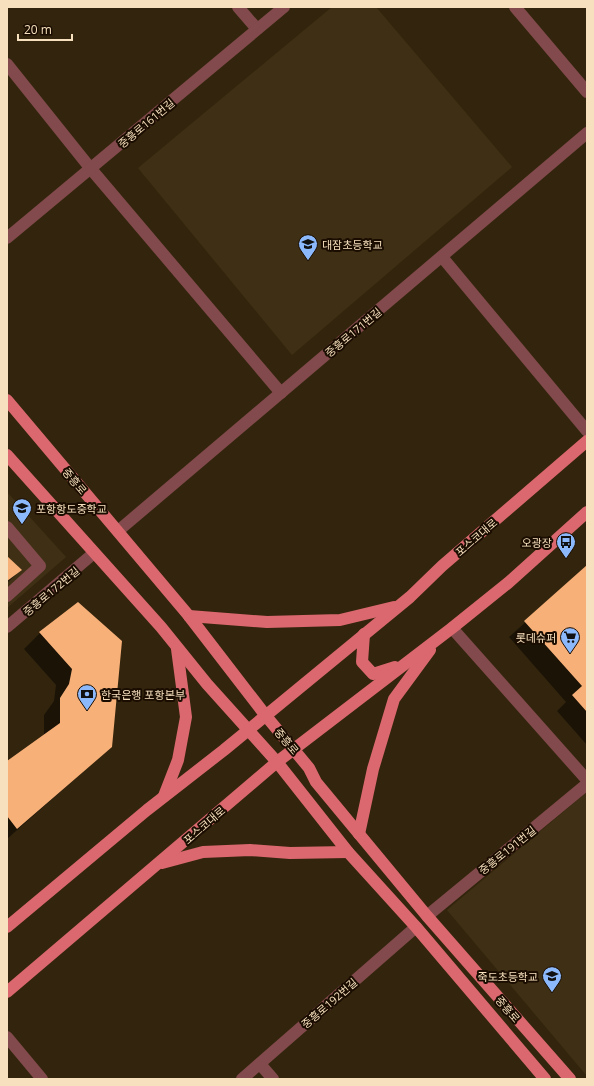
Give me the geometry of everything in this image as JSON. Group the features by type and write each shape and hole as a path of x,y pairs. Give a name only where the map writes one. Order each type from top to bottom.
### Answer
{"main road":[{"name":"중흥로","path":"7,400 189,616 266,716 309,768 316,782 359,834 427,916 570,1079"},
{"name":"포스코대로","path":"7,927 410,597 442,566 587,441"},
{"name":"중흥로","path":"7,455 161,627 177,649 277,762 348,852 416,927 544,1079"},
{"name":"포스코대로","path":"7,992 277,762 406,664 508,583 587,512"},
{"path":"189,616 289,622 340,620 398,606"},
{"name":"포스코대로","path":"364,634 362,662 372,674 406,664"},
{"path":"359,834 373,769 394,699 439,638"},
{"path":"164,798 178,760 186,717 177,649"},
{"path":"155,865 203,852 250,850 290,853 348,852"}],"street":[{"path":"238,7 257,29"},
{"name":"중흥로161번길","path":"7,238 284,7"},
{"path":"515,7 587,92"},
{"path":"7,64 91,169 281,393"},
{"name":"중흥로171번길","path":"118,531 587,133"},
{"path":"442,257 587,431"},
{"path":"7,527 40,566 7,596"},
{"name":"중흥로172번길","path":"7,627 94,553"},
{"path":"452,628 587,780"},
{"name":"중흥로191번길","path":"427,916 587,784"},
{"name":"중흥로192번길","path":"242,1079 416,927"},
{"path":"7,1037 42,1079"},
{"path":"260,1064 273,1079"}],"shaded area":[{"name":"대잠초등학교","path":"332,7 376,7 512,167 292,355 138,168"},
{"name":"포항항도중학교","path":"7,492 66,557 7,608"},
{"name":"죽도초등학교","path":"587,792 587,1076 447,910"}],"building":[{"path":"7,556 22,570 7,581"},
{"name":"롯데슈퍼","path":"587,565 587,712 572,695 582,686 524,621"},
{"name":"한국은행 포항본부","path":"78,602 122,641 112,747 17,829 7,816 7,761 60,723 60,698 69,684 72,669 39,632"}],"place":[{"name":"대잠초등학교","path":"308,261"},
{"name":"포항항도중학교","path":"22,525"},
{"name":"오광장","path":"566,559"},
{"name":"롯데슈퍼","path":"570,654"},
{"name":"한국은행 포항본부","path":"87,711"},
{"name":"죽도초등학교","path":"552,993"}]}
